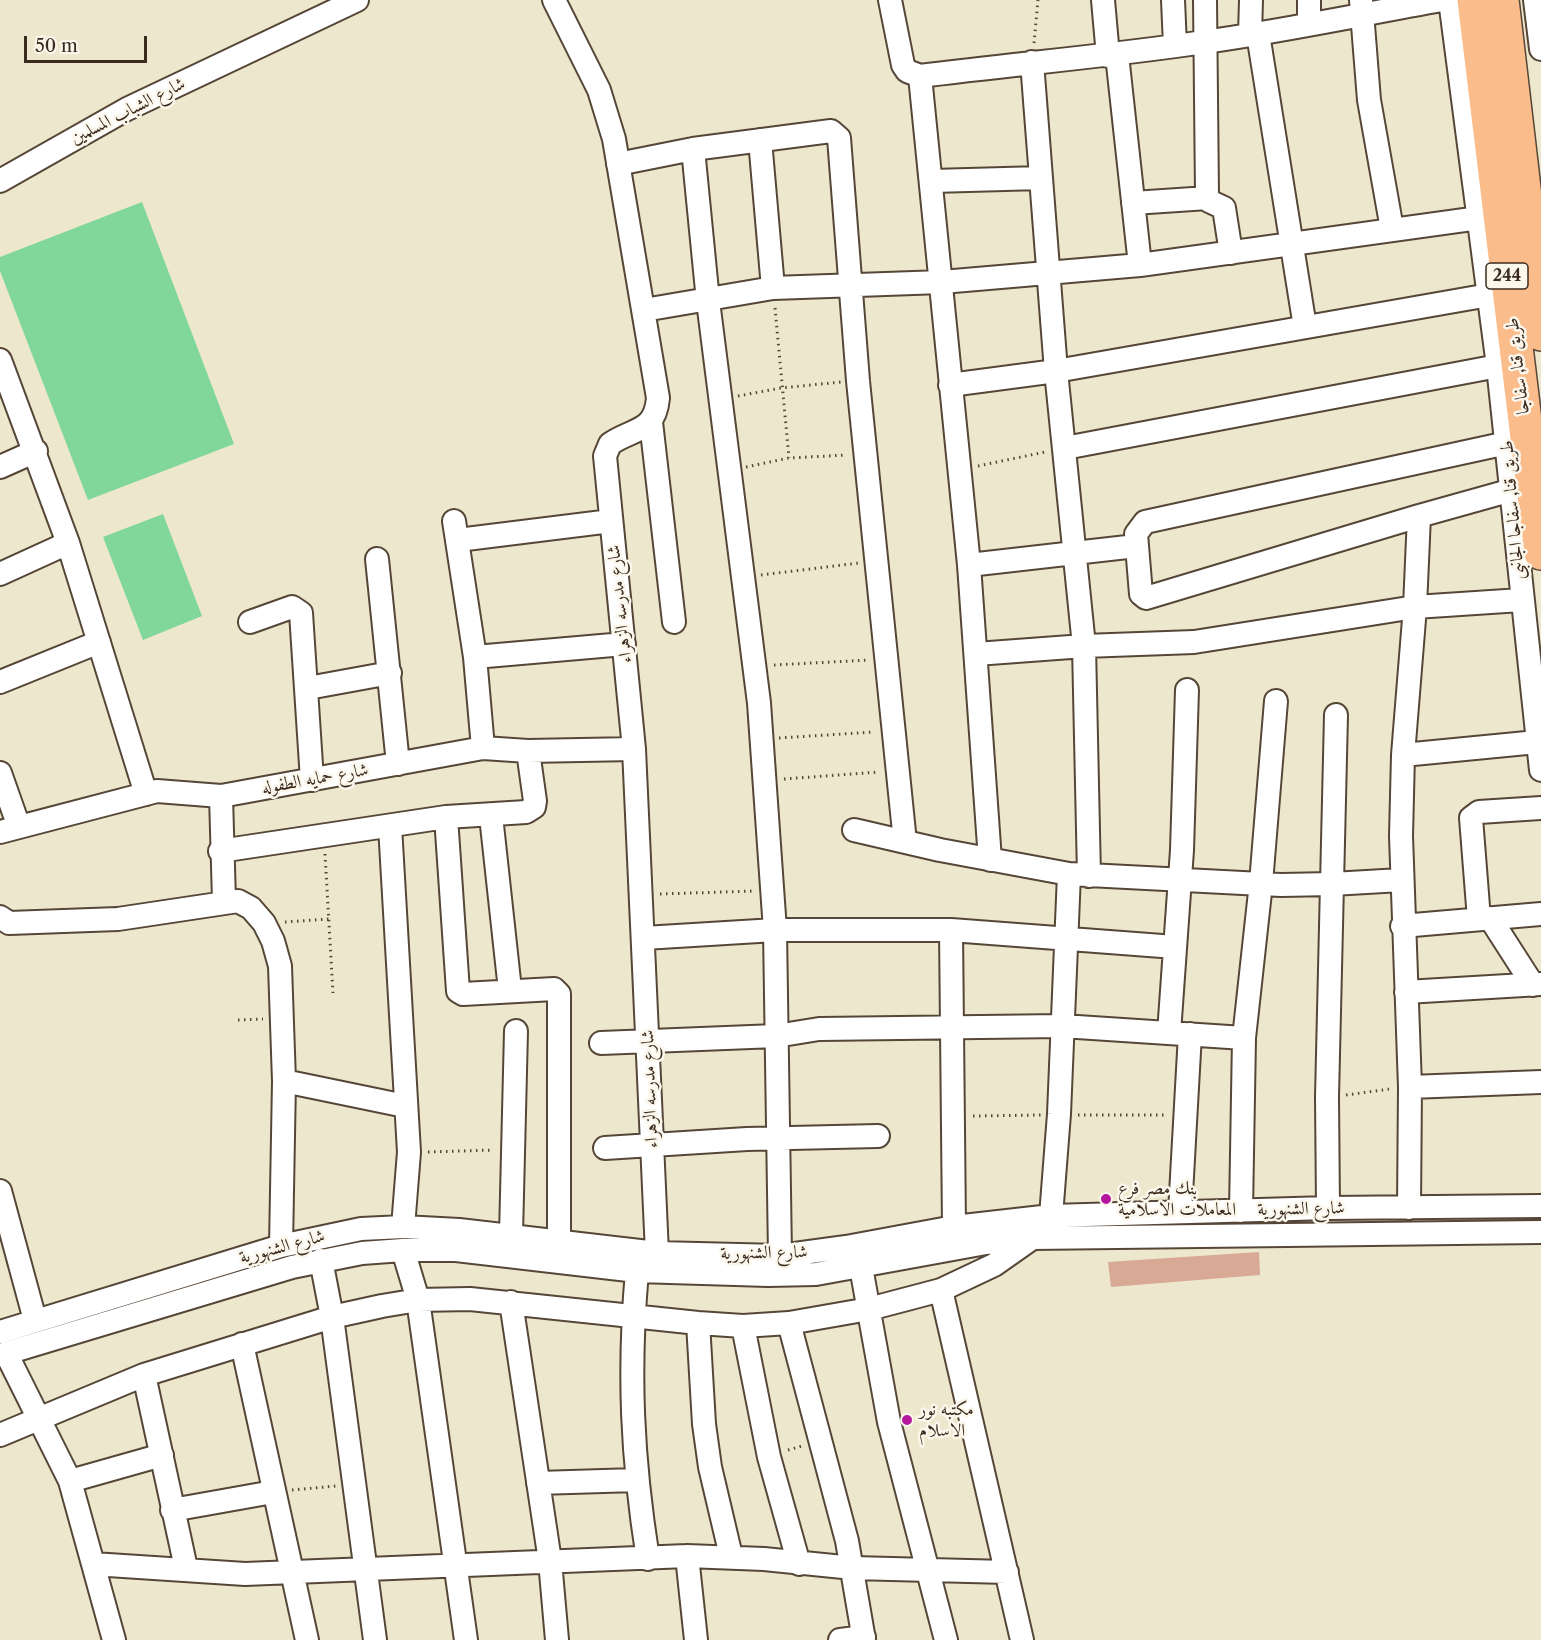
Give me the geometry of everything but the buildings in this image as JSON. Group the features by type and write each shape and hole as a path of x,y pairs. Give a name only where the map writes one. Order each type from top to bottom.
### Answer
{"highway":[{"name":"طريق قنا, سفاجا","path":"1474,0 1541,552"},
{"name":"طريق قنا, سفاجا","path":"1502,0 1531,155 1541,334"}],"street":[{"name":"شارع الشباب المسلمين","path":"0,181 127,109 357,0"},
{"path":"554,0 599,90 614,139 658,398 657,411 651,422 674,622"},
{"path":"890,0 903,65 907,71 920,76 1207,42 1309,24 1361,7 1442,0"},
{"path":"1103,0 1140,265"},
{"path":"1173,0 1175,46"},
{"path":"1205,0 1208,198"},
{"path":"1251,0 1254,35 1293,242 1305,327"},
{"path":"1309,0 1309,24"},
{"name":"طريق قنا, سفاجا الجانبى","path":"1450,0 1498,366 1512,490 1521,600 1541,770"},
{"path":"1535,0 1541,49"},
{"path":"1361,7 1369,100 1392,229"},
{"path":"1032,62 1056,371 1084,646 1079,875 1065,939 1059,1114 1051,1216"},
{"path":"920,76 969,565 990,860"},
{"path":"618,164 693,149 831,131 839,138 858,381 905,842"},
{"path":"760,140 773,288"},
{"path":"693,149 708,301 756,666 762,738 775,930 776,1138 780,1256"},
{"path":"932,181 1041,178"},
{"path":"1133,203 1208,198 1224,208 1230,253"},
{"path":"644,310 708,301 773,288 942,282 1140,265 1479,218"},
{"path":"950,385 1056,371 1489,295"},
{"path":"0,360 36,451 68,543 146,794"},
{"path":"1065,448 1498,366"},
{"name":"شارع مدرسه الزهراء","path":"651,422 615,440 606,450 634,749 657,1253"},
{"path":"1507,443 1145,522 1136,534 1141,594 1146,598 1512,490"},
{"path":"0,467 36,451"},
{"path":"1408,1208 1410,1087 1401,880 1403,755 1415,607 1419,516"},
{"path":"483,748 475,657 456,531 611,521"},
{"path":"0,574 68,543"},
{"path":"969,565 1074,551 1136,546"},
{"path":"377,559 398,764"},
{"path":"976,654 1084,646 1194,642 1415,607 1521,600"},
{"path":"250,622 292,607 298,608 301,613 308,688 312,780"},
{"path":"0,682 99,642"},
{"path":"475,657 624,644"},
{"path":"308,688 390,673"},
{"path":"1180,1212 1180,1034 1175,947 1187,690"},
{"path":"1241,1211 1244,1038 1261,884 1276,702"},
{"path":"1329,1208 1327,1097 1336,715"},
{"path":"1403,755 1537,742"},
{"name":"شارع حمايه الطفوله","path":"10,830 169,790 220,796 483,748 528,751 634,749"},
{"path":"220,851 446,818 526,812 534,807 536,801 528,751"},
{"path":"0,774 10,830"},
{"path":"220,796 220,851 224,902"},
{"path":"1537,985 1484,918 1471,818 1479,812 1541,808"},
{"path":"491,816 510,990"},
{"path":"446,818 458,991 463,994 554,989 559,994 559,1240"},
{"path":"390,826 409,1152 403,1238 418,1300 466,1640"},
{"path":"854,830 990,860 1079,875 1180,878 1261,884 1332,884 1401,880"},
{"path":"0,917 9,923 118,919 238,901 251,908 264,923 273,941 280,966 280,1018 284,1081 281,1246"},
{"path":"1402,926 1541,914"},
{"path":"644,938 775,930 951,930 1175,947"},
{"path":"951,930 954,1027 954,1227"},
{"path":"1406,992 1537,985"},
{"path":"602,1043 776,1036 819,1029 1062,1026 1244,1038"},
{"path":"511,1235 516,1030"},
{"path":"284,1081 405,1106"},
{"path":"1410,1087 1541,1082"},
{"path":"605,1148 776,1138 878,1136"},
{"path":"0,1191 35,1320"},
{"name":"شارع الشنهورية","path":"2,1347 403,1238 511,1235 657,1253 780,1256 846,1248 954,1227 1051,1216 1329,1208 1541,1206"},
{"name":"شارع الشنهورية","path":"2,1347 35,1320 281,1246 361,1229 456,1250 637,1271 768,1275 816,1274 986,1243 1032,1238 1541,1232"},
{"path":"0,1435 144,1375 332,1317 418,1300 470,1299 511,1302 743,1326 789,1323 869,1309 941,1290 993,1265 1032,1238"},
{"path":"321,1260 332,1317 356,1484 375,1640"},
{"path":"861,1267 889,1422 930,1571 946,1640"},
{"path":"637,1271 633,1316 632,1426 636,1480 648,1559"},
{"path":"941,1290 1022,1640"},
{"path":"511,1302 550,1562 557,1640"},
{"path":"698,1323 707,1446 731,1556"},
{"path":"789,1323 853,1568 864,1639 840,1640"},
{"path":"743,1326 769,1456 799,1564"},
{"path":"242,1344 307,1640"},
{"path":"2,1347 70,1481 114,1640"},
{"path":"144,1375 186,1568"},
{"path":"70,1481 162,1455"},
{"path":"538,1483 636,1480"},
{"path":"172,1510 273,1492"},
{"path":"687,1556 696,1640"},
{"path":"93,1564 186,1568 245,1574 731,1556 853,1568 1007,1572"}],"path":[{"path":"1032,62 1038,0"},
{"path":"773,288 789,458"},
{"path":"721,399 781,388 858,381"},
{"path":"960,470 1065,448"},
{"path":"729,470 789,458 866,454"},
{"path":"745,578 876,561"},
{"path":"756,666 886,660"},
{"path":"762,738 894,731"},
{"path":"764,780 899,771"},
{"path":"324,835 333,993"},
{"path":"642,894 772,890"},
{"path":"264,923 329,919"},
{"path":"238,1020 280,1018"},
{"path":"1327,1097 1410,1087"},
{"path":"409,1152 514,1150"},
{"path":"769,1456 820,1440"},
{"path":"273,1492 356,1484"}],"green space":[{"path":"142,202 234,444 88,500 0,271 0,257"},
{"path":"163,514 202,616 143,640 103,537"}],"place":[{"name":"بنك مصر فرع المعاملات الاسلامية","path":"1106,1199"},
{"name":"مكتبه نور الاسلام","path":"907,1420"}]}
